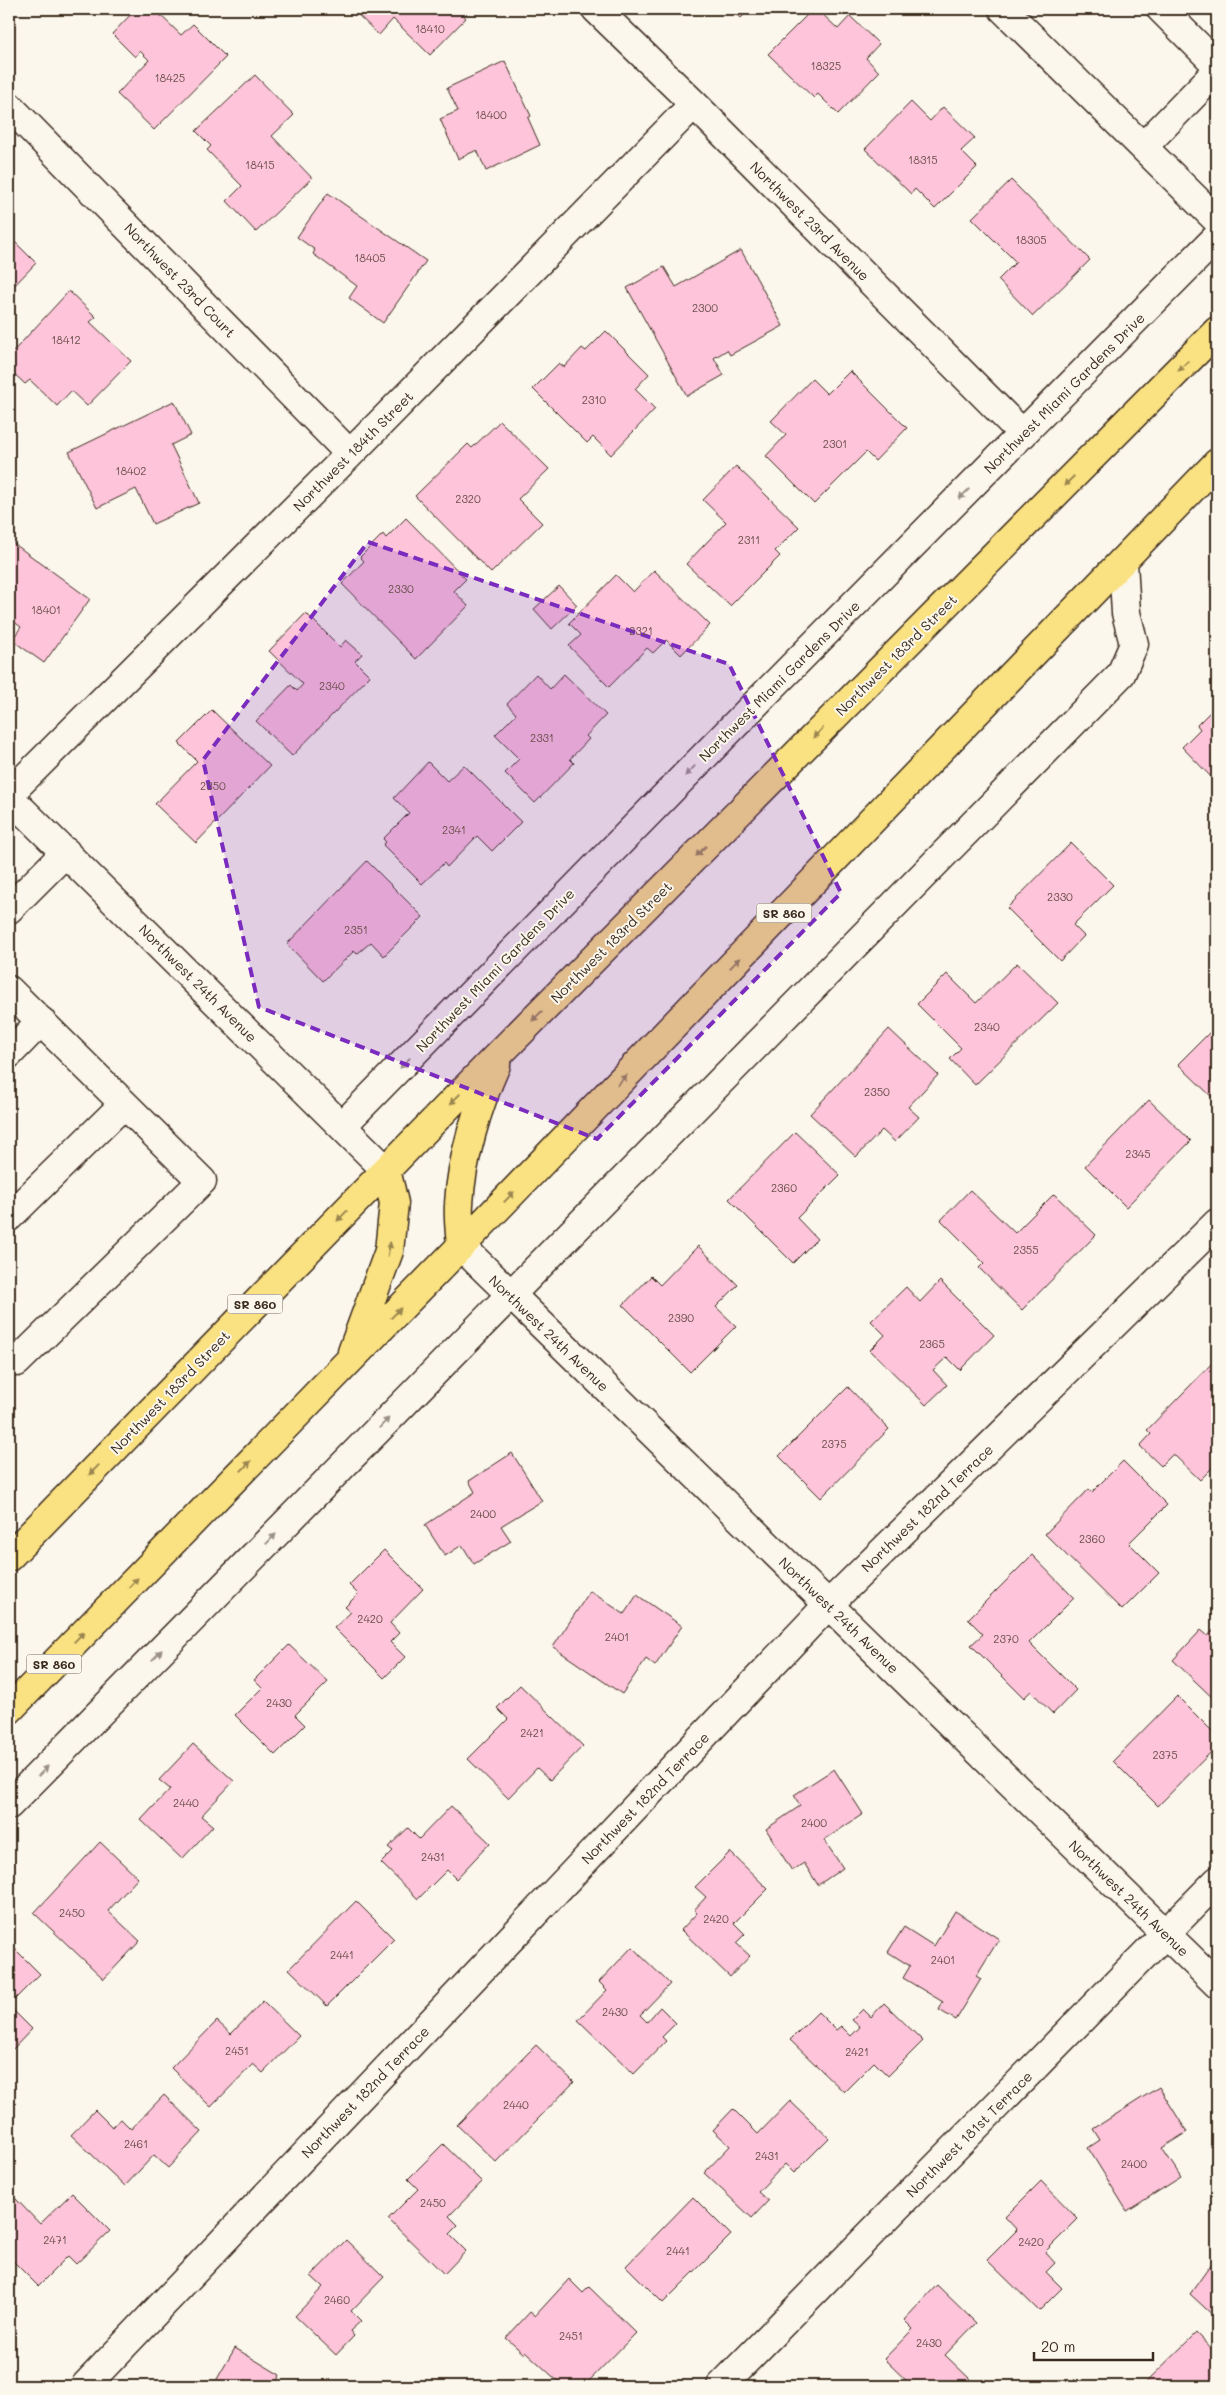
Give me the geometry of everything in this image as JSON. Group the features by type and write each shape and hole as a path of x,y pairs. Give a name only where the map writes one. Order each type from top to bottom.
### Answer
{"main road":[{"name":"Northwest 183rd Street","path":"9,1557 501,1052 1217,331"},
{"name":"SR 860","path":"9,1710 461,1246 1217,463"},
{"path":"461,1246 459,1203 468,1151 486,1086 501,1052"},
{"path":"349,1360 390,1251 394,1203 386,1170"}],"street":[{"name":"Northwest 23rd Avenue","path":"596,9 694,104 1023,434"},
{"path":"1003,9 1217,220"},
{"path":"1161,9 1217,66"},
{"path":"1143,147 1217,71"},
{"name":"Northwest 184th Street","path":"9,796 350,454 694,104"},
{"name":"Northwest 23rd Court","path":"9,106 350,454"},
{"name":"Northwest Miami Gardens Drive","path":"342,1126 769,690 1217,237"},
{"path":"9,1805 1121,674 1134,644 1126,613 1123,562"},
{"name":"Northwest 24th Avenue","path":"9,796 386,1170"},
{"path":"9,909 66,852"},
{"path":"9,990 202,1181 17,1362 9,1354"},
{"path":"9,1054 41,1021"},
{"path":"9,1217 124,1104"},
{"name":"Northwest 182nd Terrace","path":"85,2386 828,1606 1217,1223"},
{"name":"Northwest 24th Avenue","path":"461,1246 1217,1984"},
{"name":"Northwest 181st Terrace","path":"721,2386 1217,1881"}],"highlighted area":[{"path":"368,542 729,664 841,893 597,1139 259,1007 203,760"}],"building":[{"path":"136,9 154,9 181,35 193,24 226,57 154,130 117,94 149,60 140,51 135,57 112,34"},
{"path":"352,9 457,9 466,18 430,55 393,19 379,35"},
{"path":"731,9 750,9 741,18"},
{"path":"813,9 817,9 838,29 850,16 879,44 866,58 879,72 838,114 818,94 814,98 768,54"},
{"path":"505,61 531,116 528,118 540,145 486,171 477,150 458,159 440,119 458,111 447,88"},
{"path":"255,75 294,115 272,136 312,178 256,232 227,201 242,186 207,150 211,146 196,131"},
{"path":"911,102 930,121 943,107 975,138 961,151 977,167 935,209 915,189 911,194 865,149"},
{"path":"1011,180 1090,260 1033,316 998,280 1016,262 972,218"},
{"path":"328,193 426,261 383,323 349,298 357,286 313,254 315,250 297,237"},
{"path":"9,236 36,263 9,291"},
{"path":"741,250 783,326 730,355 727,350 714,358 724,375 687,396 627,288 664,267 676,287"},
{"path":"69,291 96,317 90,322 131,361 87,406 71,391 57,406 30,380 25,384 9,369 9,356"},
{"path":"606,331 649,374 635,389 655,409 611,455 593,437 587,443 533,389 559,363 564,367 582,348 586,351"},
{"path":"850,371 907,428 875,461 866,452 814,504 766,456 786,435 771,421 812,379 827,394"},
{"path":"174,401 191,435 171,445 199,503 153,524 136,489 97,508 69,452"},
{"path":"500,421 549,469 518,499 542,523 491,573 415,496 468,444 472,448"},
{"path":"736,466 799,527 775,551 780,556 730,606 686,564 726,522 703,500"},
{"path":"406,518 466,579 454,591 468,606 416,659 342,584 364,561 360,557 383,534 386,538"},
{"path":"9,540 90,599 44,663 12,640 21,627 9,618"},
{"path":"654,570 710,625 681,655 666,640 653,653 647,648 609,687 569,646 581,635 569,623 616,575 633,592"},
{"path":"559,586 577,605 552,629 534,609"},
{"path":"306,613 340,647 346,640 362,654 355,661 370,676 292,756 256,721 291,685 297,691 303,684 269,651"},
{"path":"536,674 550,689 564,674 606,715 586,736 589,739 570,759 574,763 535,803 505,773 519,759 495,735 516,714 507,704"},
{"path":"1217,705 1217,783 1182,747 1200,729 1197,725"},
{"path":"212,710 270,766 196,843 155,804 197,761 179,743"},
{"path":"428,762 447,781 464,765 521,822 492,851 477,836 447,867 444,863 422,884 383,845 386,842 383,839 409,813 394,798"},
{"path":"1071,843 1113,885 1073,925 1084,936 1060,961 1007,908"},
{"path":"367,861 423,917 384,956 371,942 357,954 354,951 323,981 287,944"},
{"path":"1017,963 1058,1003 975,1085 950,1059 961,1048 917,1004 947,974 976,1003"},
{"path":"1217,1025 1217,1102 1178,1064"},
{"path":"889,1029 938,1075 908,1107 919,1117 895,1142 882,1130 856,1157 810,1114"},
{"path":"1149,1100 1191,1141 1126,1207 1085,1166"},
{"path":"795,1132 840,1175 797,1218 817,1239 793,1263 729,1199"},
{"path":"970,1190 1015,1233 1054,1194 1096,1235 1022,1310 979,1268 984,1263 941,1220"},
{"path":"698,1246 738,1285 716,1307 736,1326 690,1372 623,1305 651,1276 660,1285"},
{"path":"940,1281 994,1335 960,1370 947,1357 933,1370 947,1385 926,1405 870,1350 885,1335 871,1321 906,1287 920,1302"},
{"path":"1217,1358 1217,1463 1200,1480 1173,1454 1161,1466 1140,1446 1151,1434 1147,1430"},
{"path":"848,1387 889,1429 821,1498 779,1456"},
{"path":"512,1453 542,1501 501,1526 511,1541 474,1564 462,1545 445,1556 425,1525 475,1492 469,1481"},
{"path":"1123,1461 1167,1505 1129,1543 1159,1573 1122,1610 1045,1534 1089,1489 1092,1492"},
{"path":"384,1550 423,1589 390,1623 399,1633 390,1642 405,1657 384,1678 334,1628 351,1612 345,1607 358,1594 349,1585"},
{"path":"1032,1555 1074,1598 1029,1643 1076,1690 1053,1714 1031,1691 1024,1698 971,1645 983,1634 968,1619"},
{"path":"590,1591 624,1614 637,1595 682,1626 655,1666 646,1659 622,1694 553,1647"},
{"path":"1217,1626 1217,1702 1173,1660 1201,1630 1208,1636"},
{"path":"289,1645 328,1682 295,1715 305,1725 275,1755 235,1715 262,1688 254,1680"},
{"path":"520,1685 583,1746 550,1780 537,1768 508,1798 468,1759 508,1719 497,1708"},
{"path":"1177,1696 1217,1736 1217,1746 1158,1806 1113,1761"},
{"path":"193,1744 234,1781 201,1816 213,1826 182,1859 141,1820 170,1789 159,1780"},
{"path":"834,1769 863,1814 824,1840 843,1868 818,1885 804,1863 792,1871 766,1829 800,1806 794,1795"},
{"path":"451,1806 490,1843 456,1879 447,1870 418,1899 381,1863 393,1851 388,1847 408,1828 419,1839"},
{"path":"100,1842 138,1878 108,1911 140,1941 104,1979 34,1913"},
{"path":"730,1852 768,1889 734,1923 745,1934 736,1943 750,1956 730,1977 681,1930 697,1913 694,1910 706,1897 695,1887"},
{"path":"356,1901 394,1939 327,2006 289,1969"},
{"path":"955,1911 999,1939 976,1976 981,1979 956,2020 939,2010 943,2002 903,1978 910,1966 888,1952 904,1927 934,1946"},
{"path":"9,1943 40,1974 9,2005"},
{"path":"632,1947 670,1984 640,2015 647,2022 660,2007 676,2023 662,2037 666,2041 634,2074 578,2020 607,1990 599,1982"},
{"path":"263,2001 299,2036 263,2073 253,2064 211,2107 171,2068 217,2021 231,2034"},
{"path":"884,2003 923,2041 888,2076 874,2062 844,2092 790,2040 818,2012 836,2030 841,2026 851,2036 860,2027 852,2020 863,2009 871,2017"},
{"path":"9,2006 32,2029 11,2051 9,2049"},
{"path":"536,2045 574,2082 496,2162 457,2125"},
{"path":"1159,2087 1187,2132 1162,2148 1181,2177 1127,2211 1088,2148 1100,2140 1093,2129"},
{"path":"164,2095 202,2132 168,2168 154,2155 125,2186 71,2135 95,2110 112,2127 121,2119 131,2129"},
{"path":"790,2101 829,2138 794,2173 785,2164 758,2192 768,2201 752,2218 704,2173 730,2146 713,2130 733,2109 758,2134"},
{"path":"443,2144 482,2182 449,2216 458,2225 449,2234 466,2251 444,2274 388,2219 418,2189 408,2179"},
{"path":"1041,2181 1078,2219 1045,2252 1055,2263 1046,2272 1062,2288 1039,2311 987,2260 1017,2230 1005,2217"},
{"path":"72,2193 110,2231 76,2264 68,2256 38,2286 9,2257 9,2206 16,2199 40,2224"},
{"path":"693,2197 731,2235 663,2303 626,2266"},
{"path":"346,2240 384,2277 351,2311 361,2321 350,2331 354,2336 336,2355 295,2316 323,2287 311,2276"},
{"path":"1217,2256 1217,2319 1190,2294"},
{"path":"569,2279 583,2293 589,2287 636,2333 584,2386 563,2386 525,2351 524,2354 506,2338 530,2312 535,2316"},
{"path":"937,2285 976,2323 945,2355 970,2379 964,2386 932,2386 930,2384 928,2386 912,2386 884,2359 913,2329 904,2320"},
{"path":"1196,2333 1217,2355 1217,2386 1142,2386"},
{"path":"235,2348 280,2375 274,2386 213,2386"}]}
